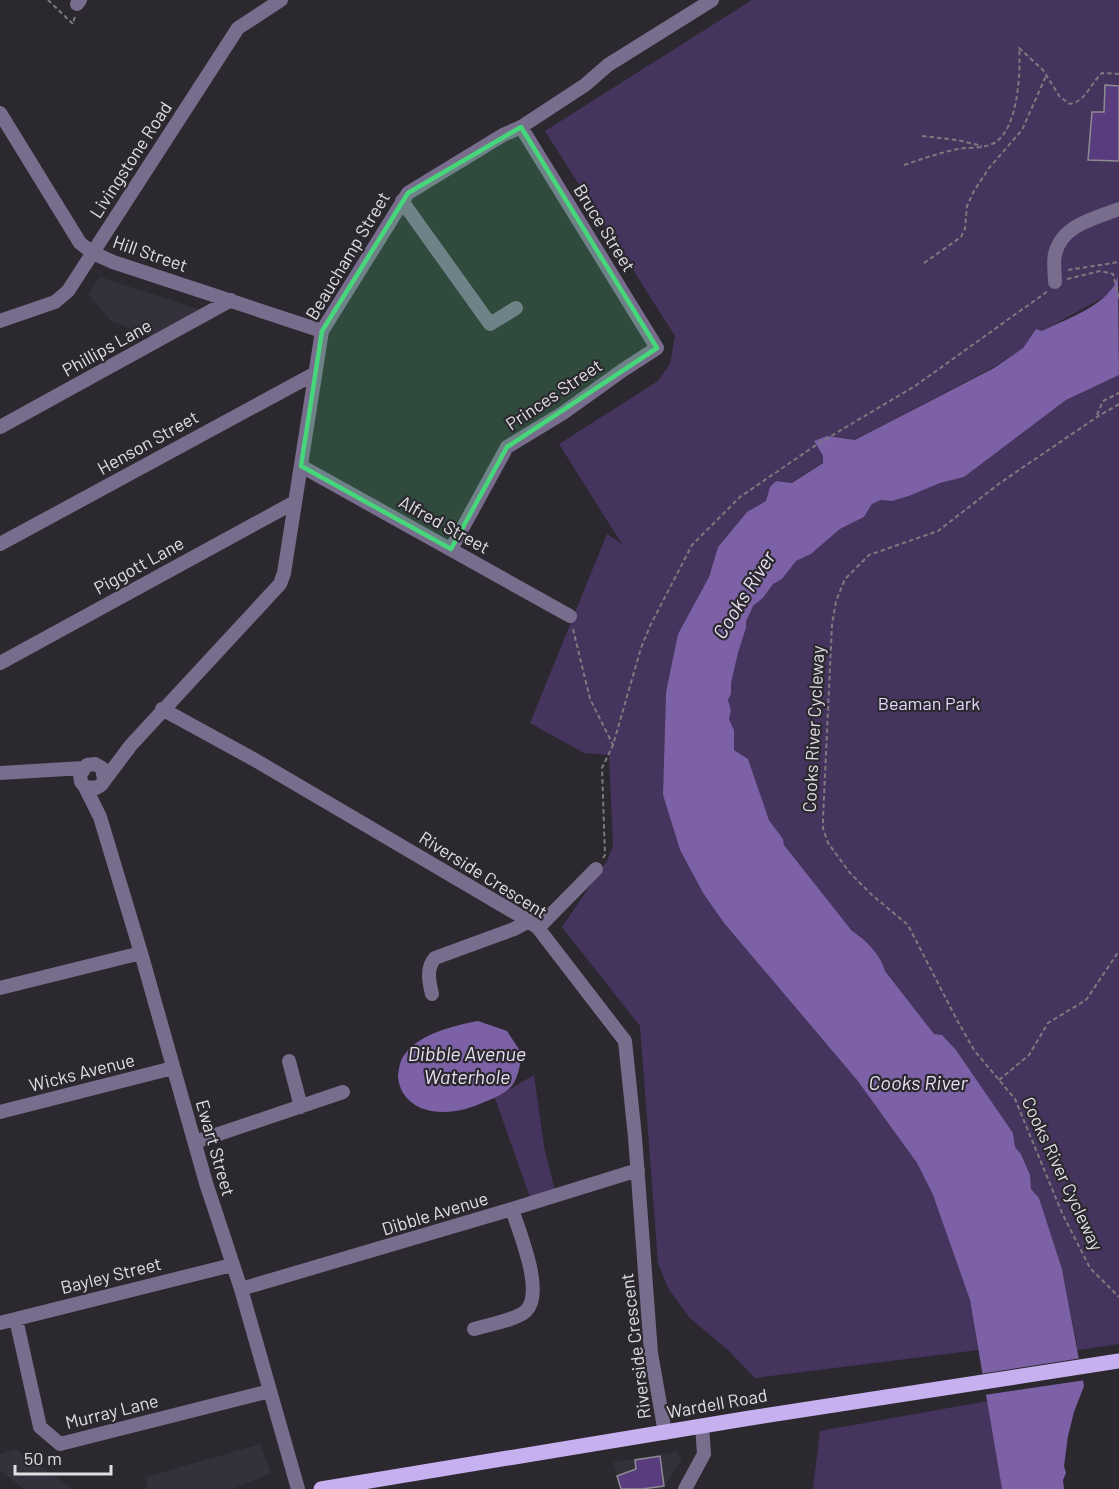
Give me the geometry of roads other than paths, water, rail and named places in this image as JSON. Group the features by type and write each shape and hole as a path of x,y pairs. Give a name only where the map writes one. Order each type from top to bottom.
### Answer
{"main road":[{"name":"Wardell Road","path":"321,1489 702,1426 1119,1361"}],"street":[{"name":"Livingstone Road","path":"0,321 55,302 68,291 238,28 281,0"},
{"name":"Beauchamp Street","path":"0,773 56,771 92,777 131,745 280,584 284,573 322,331 408,193 503,135 521,127 585,85 608,65 712,0"},
{"name":"Hill Street","path":"0,113 80,243 93,253 113,262 322,331"},
{"name":"Bruce Street","path":"521,127 657,348"},
{"path":"402,201 490,324 516,308"},
{"path":"1055,277 1055,256 1059,245 1070,232 1082,223 1119,209"},
{"name":"Phillips Lane","path":"0,427 231,300"},
{"name":"Princes Street","path":"451,549 507,447 563,414 657,348"},
{"name":"Henson Street","path":"0,544 314,374"},
{"name":"Alfred Street","path":"301,466 570,616"},
{"name":"Piggott Lane","path":"0,663 295,502"},
{"name":"Riverside Crescent","path":"162,710 265,766 534,925 625,1041 638,1170 651,1353 665,1433"},
{"name":"Ewart Street","path":"92,777 100,817 195,1142 241,1289 298,1489"},
{"path":"432,994 429,979 430,965 435,958 514,929 534,925 596,869"},
{"path":"0,988 141,953"},
{"path":"289,1061 301,1107"},
{"name":"Wicks Avenue","path":"0,1112 173,1068"},
{"path":"195,1142 343,1092"},
{"name":"Dibble Avenue","path":"241,1289 638,1170"},
{"path":"474,1329 519,1315 531,1304 534,1293 533,1280 512,1209"},
{"name":"Bayley Street","path":"0,1323 232,1265"},
{"name":"Murray Lane","path":"16,1319 40,1427 60,1444 270,1392"},
{"path":"685,1489 704,1454 702,1426"}],"water":[{"name":"Cooks River","path":"1118,276 1119,375 1066,400 964,477 940,483 892,501 881,500 872,504 864,517 840,529 811,554 796,561 782,579 773,584 763,598 753,606 746,622 728,700 731,711 729,719 734,730 734,750 748,759 769,820 783,839 784,845 852,931 868,943 885,971 934,1034 942,1035 956,1050 1013,1133 1015,1147 1021,1154 1030,1175 1031,1189 1039,1198 1062,1269 1084,1386 1068,1436 1064,1489 1002,1489 970,1300 933,1195 917,1163 857,1080 724,923 703,893 680,850 663,795 666,692 678,634 709,577 718,547 747,512 766,501 770,487 776,481 792,483 823,463 823,456 814,441 827,436 855,440 994,368 1023,348 1036,329 1042,331 1097,303 1114,286"},
{"name":"Dibble Avenue Waterhole","path":"478,1021 507,1031 522,1054 518,1074 507,1091 473,1107 451,1112 429,1110 410,1101 403,1093 398,1078 400,1064 405,1054 411,1047 428,1036"}],"park label":[{"name":"Beaman Park","path":"929,704"}]}
